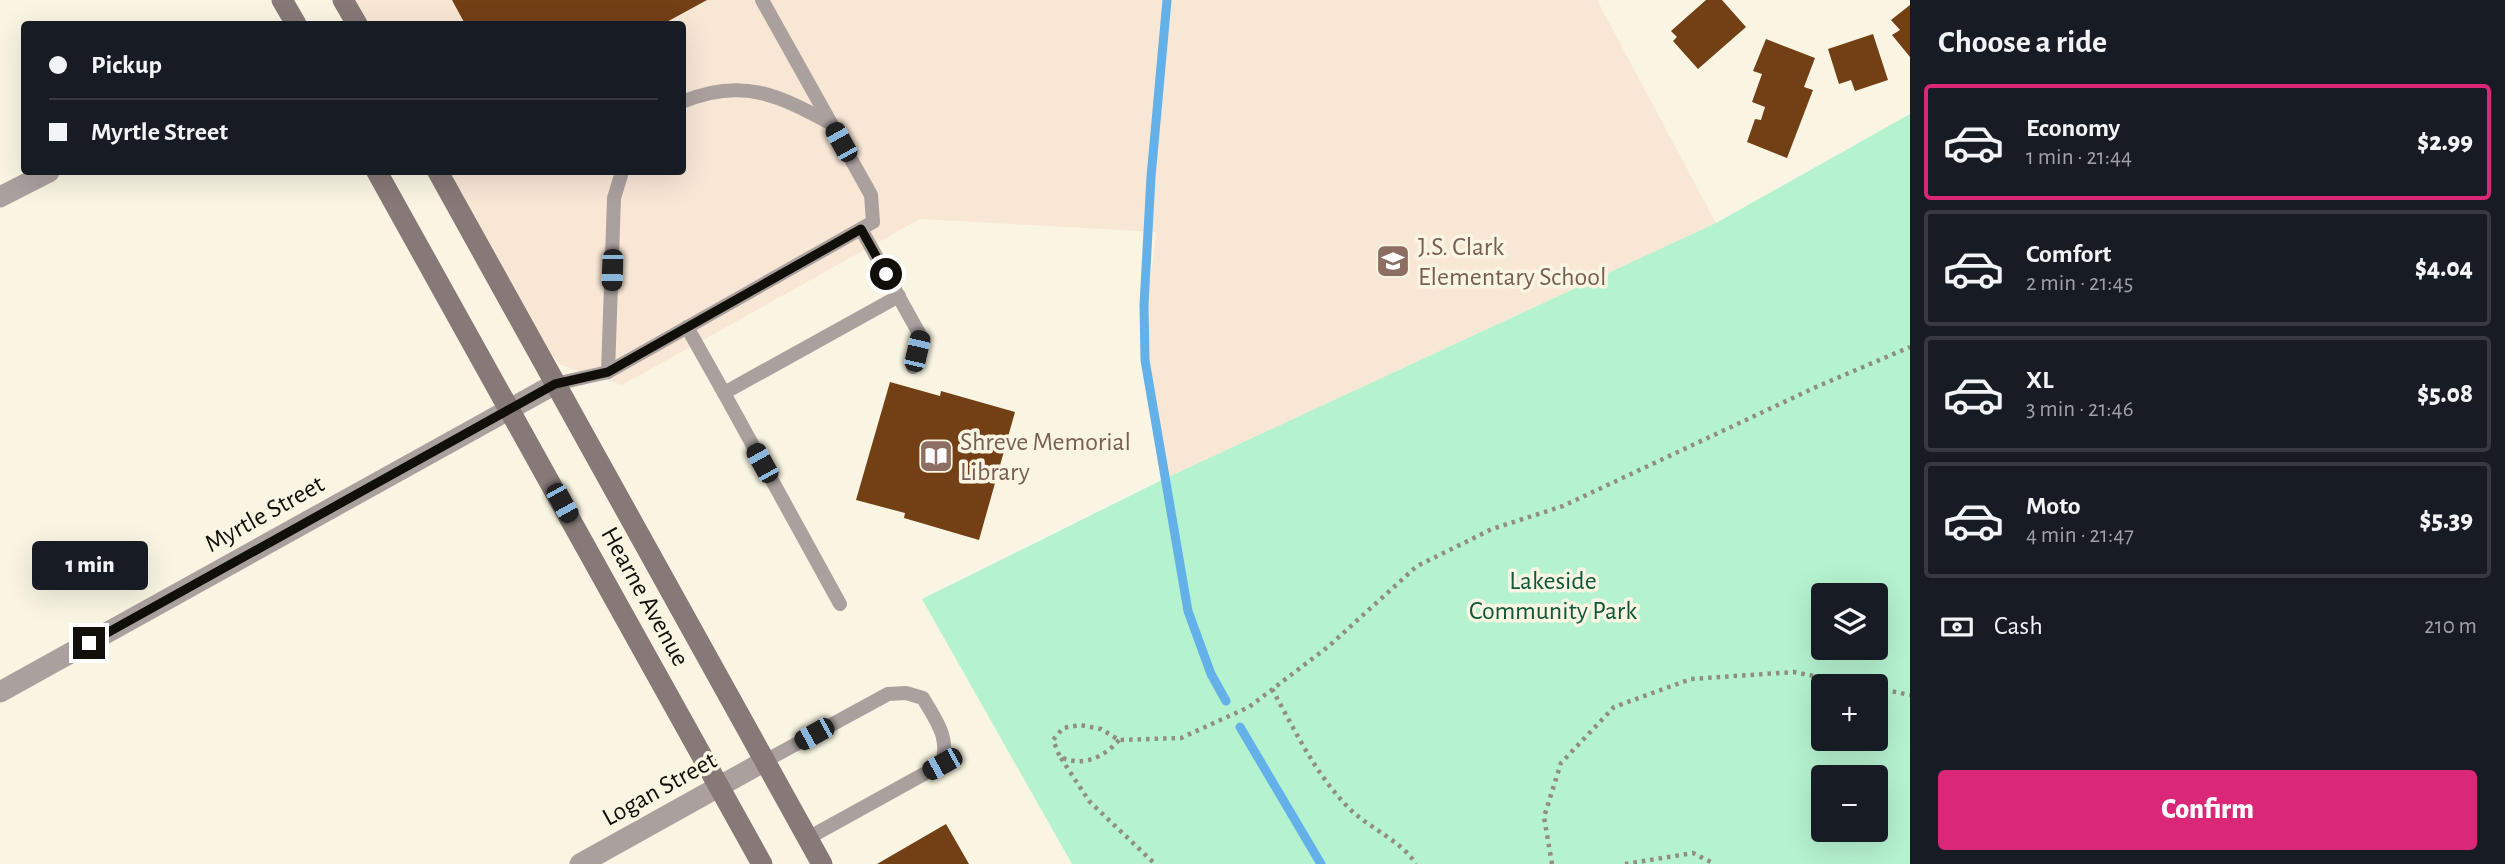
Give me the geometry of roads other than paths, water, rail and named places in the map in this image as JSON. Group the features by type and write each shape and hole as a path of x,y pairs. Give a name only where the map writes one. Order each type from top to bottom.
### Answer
{"main road":[{"path":"282,0 294,21"},
{"path":"343,0 355,21"},
{"name":"Hearne Avenue","path":"379,175 762,864"},
{"name":"Hearne Avenue","path":"440,175 822,864"}],"street":[{"path":"0,197 43,175"},
{"name":"Myrtle Street","path":"0,692 555,384"},
{"name":"Logan Street","path":"580,864 765,761"}],"lane":[{"path":"555,384 608,372 873,222 871,195 762,0"},
{"path":"686,101 716,92 749,91 780,96 831,124"},
{"path":"608,372 614,198 621,175"},
{"path":"861,229 920,335 913,367"},
{"path":"724,393 899,296"},
{"path":"687,327 840,604"},
{"path":"765,761 888,694 906,693 923,698 944,735 946,750 942,764 808,838"}],"waterway":[{"path":"1167,0 1151,177 1144,305 1145,360 1188,611 1211,674 1226,701"},
{"path":"1240,727 1321,864"}],"place":[{"name":"J.S. Clark Elementary School","path":"1393,261"},
{"name":"Shreve Memorial Library","path":"936,456"}],"park label":[{"name":"Lakeside Community Park","path":"1553,595"}]}
